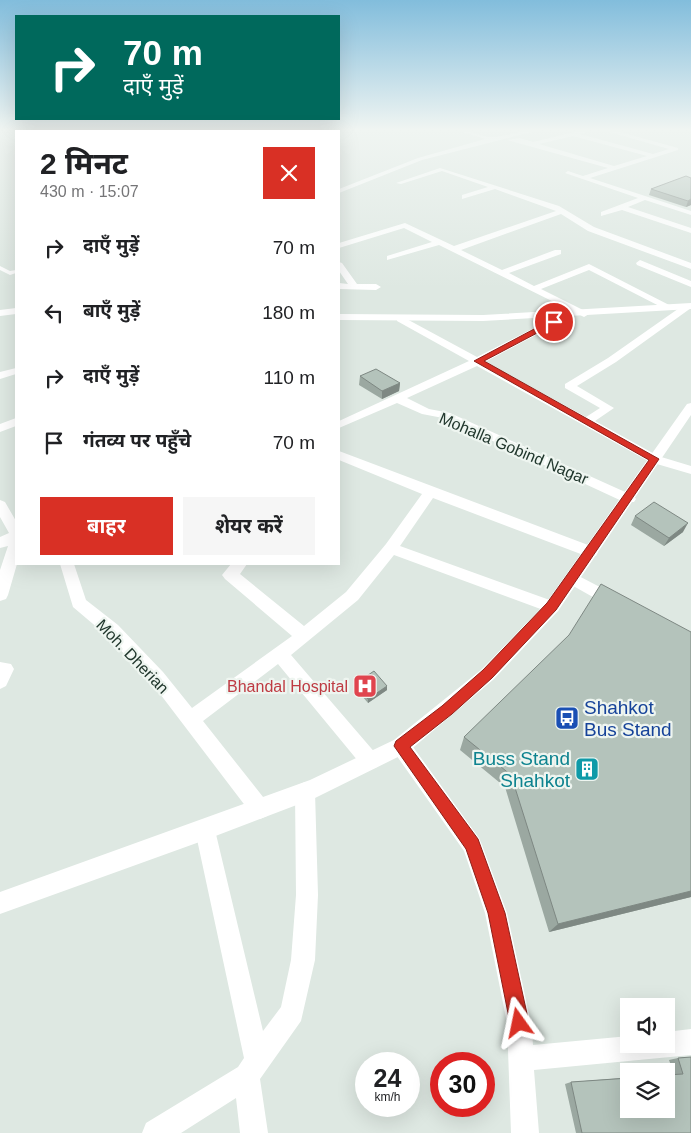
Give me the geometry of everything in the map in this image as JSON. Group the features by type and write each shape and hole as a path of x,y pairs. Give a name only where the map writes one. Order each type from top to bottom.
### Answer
{"street":[{"path":"340,191 361,182"},
{"path":"396,182 413,188"},
{"path":"481,182 556,208 591,229 691,266"},
{"path":"594,182 691,213"},
{"path":"465,197 496,187"},
{"path":"604,214 645,198"},
{"path":"621,207 691,231"},
{"path":"455,249 561,212"},
{"path":"340,246 405,226 584,314"},
{"path":"390,258 439,242"},
{"path":"501,273 558,252"},
{"path":"640,263 691,284"},
{"path":"340,266 354,286"},
{"path":"533,289 589,267 670,308"},
{"path":"340,286 376,287"},
{"path":"340,317 400,319 482,318 584,314 690,306"},
{"path":"587,421 608,408 569,386 612,360 690,306"},
{"path":"0,313 15,311"},
{"path":"340,425 478,361 569,314"},
{"path":"400,319 654,459 691,470"},
{"path":"0,376 15,371"},
{"name":"Mohalla Gobind Nagar","path":"399,399 426,412 446,415 628,499"},
{"path":"0,903 306,792 401,746 447,710 488,674 552,607 691,406"},
{"path":"0,428 15,422"},
{"path":"340,455 430,492 591,552"},
{"path":"190,720 278,653 304,636 352,596 391,548 430,492"},
{"path":"0,504 15,530"},
{"path":"0,543 15,536"},
{"path":"0,595 15,545"},
{"path":"391,548 552,607"},
{"name":"Moh. Dherian","path":"67,565 79,603 118,636 156,677 260,809"},
{"path":"239,565 230,575 304,636"},
{"path":"573,579 623,607"},
{"path":"278,653 370,761"},
{"path":"0,669 5,669 0,681"},
{"path":"401,746 472,845 496,913 519,1023 525,1133"},
{"path":"156,1133 252,1069 292,1012 303,960 307,895 306,792"},
{"path":"205,830 252,1069 254,1133"},
{"path":"520,1059 691,1042"}],"lane":[{"path":"0,268 15,272"}],"building":[{"path":"670,182 691,182 691,199 688,201 651,189"},
{"path":"376,369 400,383 382,391 360,376"},
{"path":"654,502 688,523 669,538 635,516"},
{"name":"Buss Stand Shahkot","path":"601,584 691,632 691,891 558,924 511,775 464,737 569,635"},
{"path":"374,671 387,686 368,699 355,684"},
{"path":"691,1057 691,1133 582,1133 571,1082 620,1079 620,1118 675,1118 675,1074 683,1074 678,1058"}],"place":[{"name":"Bhandal Hospital","path":"365,686"},
{"name":"Shahkot Bus Stand","path":"567,718"},
{"name":"Buss Stand Shahkot","path":"587,769"}],"route":[{"path":"519,1023 496,913 472,845 401,746 447,710 488,674 552,607 654,459 478,361 554,322"}]}
